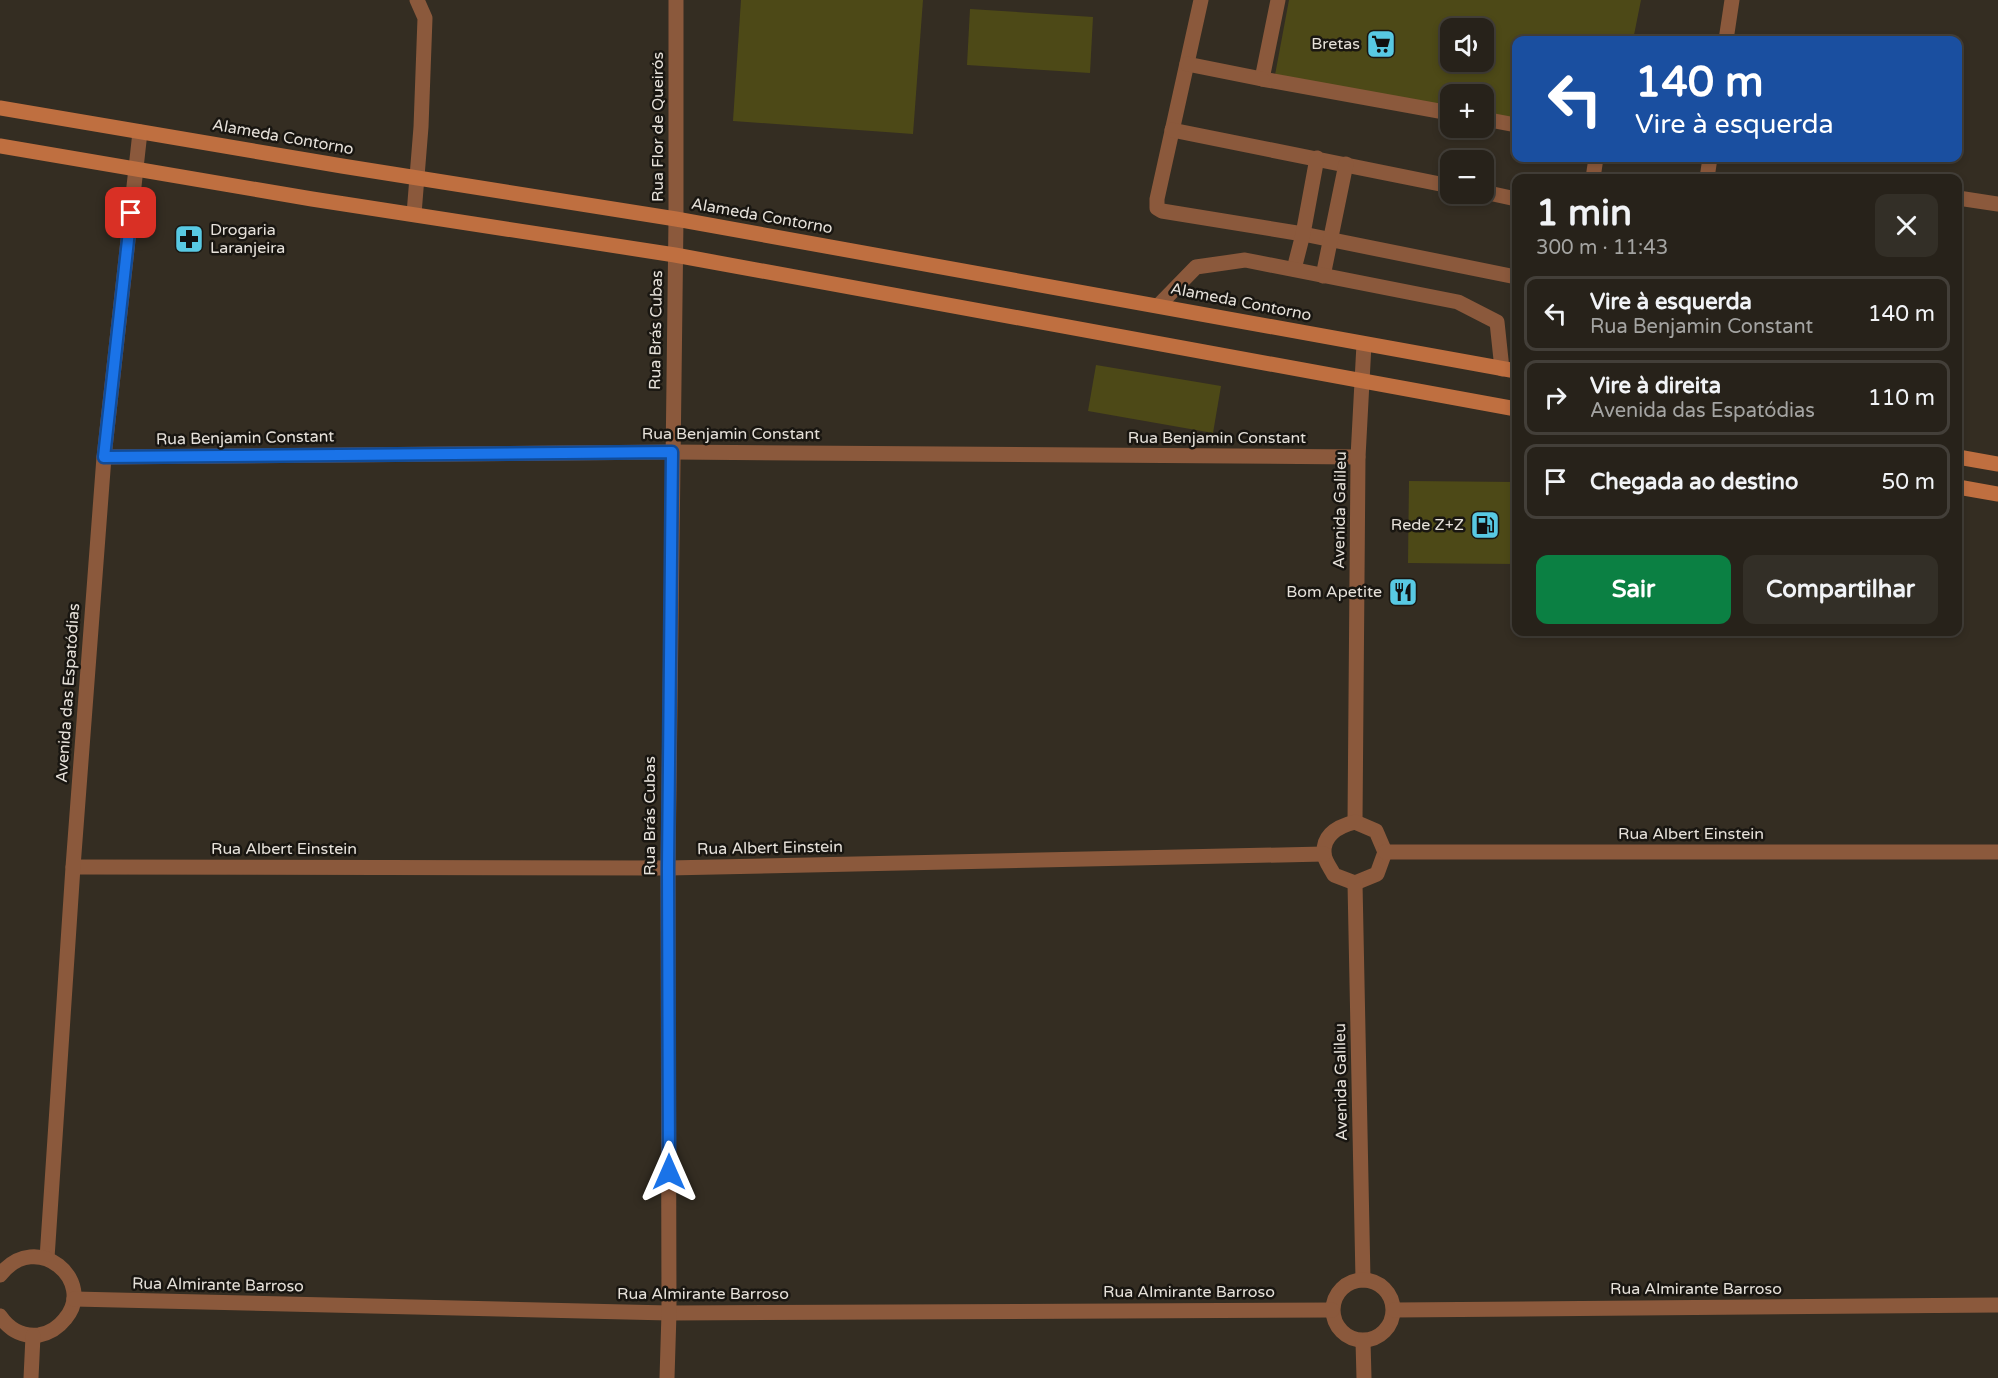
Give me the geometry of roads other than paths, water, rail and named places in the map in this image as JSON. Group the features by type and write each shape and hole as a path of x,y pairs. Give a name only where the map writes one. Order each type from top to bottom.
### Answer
{"main road":[{"name":"Alameda Contorno","path":"0,108 676,219 1509,370"},
{"path":"0,146 312,199 675,255 1512,408"},
{"path":"1962,457 1998,464"},
{"path":"1962,488 1998,494"}],"street":[{"path":"414,214 418,178 425,18 417,0"},
{"name":"Rua Flor de Queirós","path":"675,255 676,0"},
{"path":"1201,0 1157,199 1157,208 1162,211 1304,234 1512,277"},
{"path":"1262,79 1278,0"},
{"path":"1727,36 1732,0"},
{"path":"1187,64 1440,111"},
{"path":"1494,121 1512,124"},
{"path":"1172,130 1440,184"},
{"name":"Avenida das Espatódias","path":"47,1258 73,867 104,457 140,132"},
{"path":"1294,270 1304,234 1317,158"},
{"path":"1323,276 1346,164"},
{"path":"1494,194 1512,198"},
{"path":"1962,199 1998,204"},
{"name":"Rua Brás Cubas","path":"667,1378 669,1313 668,868 675,255"},
{"path":"1159,305 1196,267 1245,260 1458,302 1497,322 1509,370"},
{"name":"Avenida Galileu","path":"1355,822 1358,457 1364,344"},
{"name":"Rua Benjamin Constant","path":"104,457 672,452 1358,457"},
{"path":"1355,822 1376,831 1385,852 1377,874 1355,883 1334,875 1323,854 1327,838 1338,826 1355,822"},
{"name":"Rua Albert Einstein","path":"1385,852 1998,852"},
{"name":"Rua Albert Einstein","path":"73,867 668,868 1323,854"},
{"name":"Avenida Galileu","path":"1355,883 1363,1280"},
{"path":"0,1275 15,1260 31,1256 47,1258 61,1266 68,1275 73,1285 74,1299 71,1313 59,1327 47,1334 20,1333 8,1326 0,1316"},
{"path":"1363,1280 1378,1284 1390,1295 1394,1310 1390,1325 1379,1337 1363,1341 1348,1337 1336,1326 1332,1310 1341,1289 1351,1282 1363,1280"},
{"name":"Rua Almirante Barroso","path":"74,1299 669,1313 1332,1310"},
{"name":"Rua Almirante Barroso","path":"1394,1310 1998,1305"},
{"path":"31,1378 33,1335"},
{"path":"1363,1341 1364,1378"}],"place":[{"name":"Bretas","path":"1381,44"},
{"name":"Drogaria Laranjeira","path":"189,239"},
{"name":"Rede Z+Z","path":"1485,525"},
{"name":"Bom Apetite","path":"1403,592"}]}
